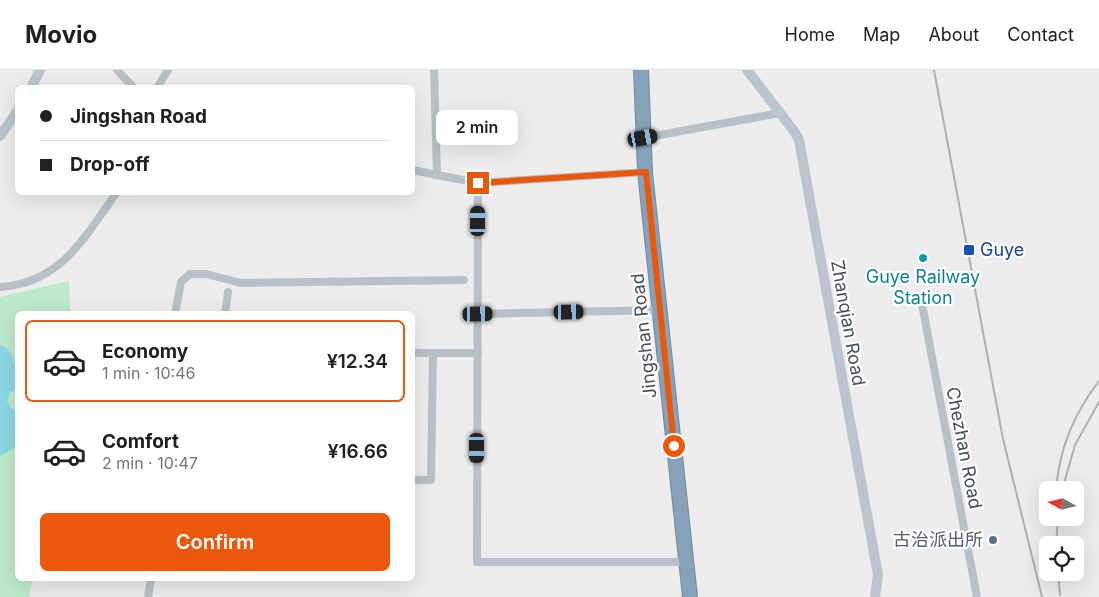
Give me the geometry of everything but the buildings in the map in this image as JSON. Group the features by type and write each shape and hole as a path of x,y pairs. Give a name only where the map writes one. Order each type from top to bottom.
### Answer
{"highway":[{"name":"Jingshan Road","path":"641,70 646,172 690,597"}],"street":[{"path":"32,85 40,70"},
{"path":"117,70 131,85"},
{"path":"159,85 168,70"},
{"path":"434,70 437,175"},
{"name":"Zhanqian Road","path":"747,70 794,131 798,140 878,575 875,597"},
{"path":"643,138 780,113"},
{"path":"0,136 15,114"},
{"path":"415,171 478,183 646,172"},
{"path":"478,183 477,562 686,562"},
{"path":"0,287 18,286 44,276 59,266 72,254 115,195"},
{"path":"176,311 181,282 190,274 206,274 242,283 464,280"},
{"path":"225,311 228,292"},
{"name":"Chezhan Road","path":"922,304 977,597"},
{"path":"478,314 660,310"},
{"path":"415,352 478,352"},
{"path":"415,480 431,480 433,352"},
{"path":"148,597 151,581"}],"green space":[{"path":"69,281 70,311 15,311 15,581 33,581 29,597 0,597 0,297"}],"water":[{"path":"0,345 10,352 15,364 15,391 10,392 7,401 11,408 15,410 15,448 0,456"}],"railway":[{"path":"934,70 1003,439 1042,597"},
{"path":"1057,481 1060,461 1069,432 1082,406 1099,381"},
{"path":"1065,481 1075,445 1099,402"},
{"path":"1057,526 1057,536"},
{"path":"1059,581 1060,595"}],"place":[{"name":"Guye","path":"969,250"},
{"name":"Guye Railway Station","path":"923,258"},
{"name":"古治派出所","path":"993,540"}],"route":[{"path":"478,183 646,172 674,446"}]}
